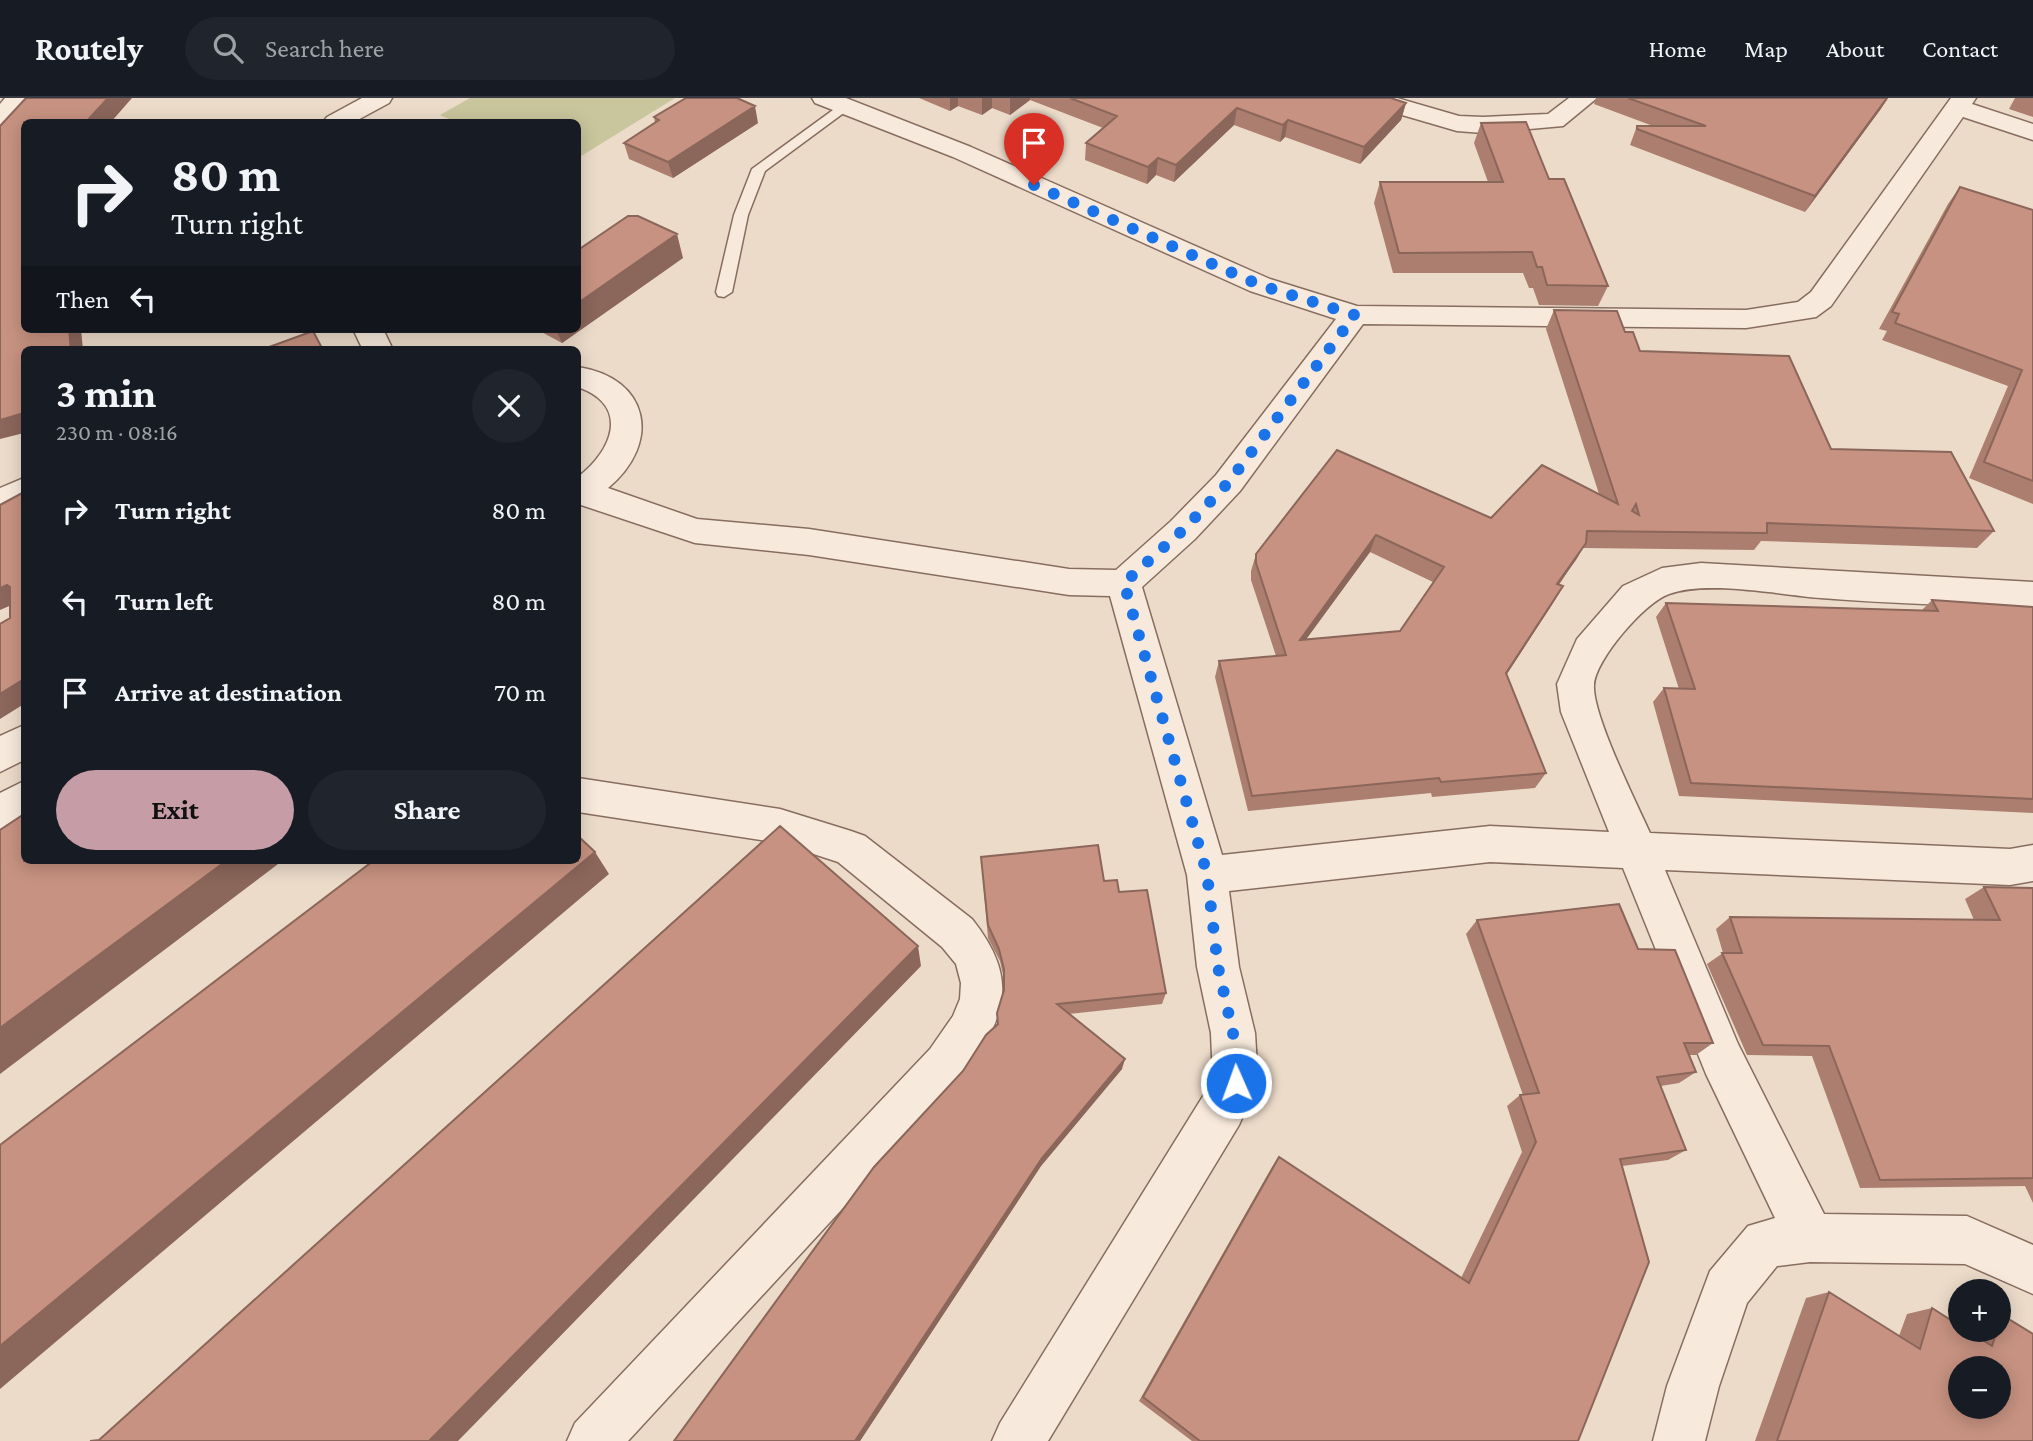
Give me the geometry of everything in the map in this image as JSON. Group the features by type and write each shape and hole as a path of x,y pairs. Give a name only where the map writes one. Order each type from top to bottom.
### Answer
{"street":[{"path":"0,118 19,98"},
{"path":"342,119 380,98"},
{"path":"1370,98 1457,123 1514,124 1554,121 1585,98"},
{"path":"834,102 962,152 1260,285 1355,315 1746,319 1806,310 1821,299 1856,254 1961,103 2033,132"},
{"path":"581,492 695,531 808,542 1069,582 1124,583 1183,530 1228,483 1355,315"},
{"path":"581,378 608,389 623,406 629,427 623,449 607,472 581,490"},
{"path":"0,503 21,492"},
{"path":"1810,1238 1722,1059 1580,712 1575,684 1591,649 1635,596 1662,581 1701,576 2033,595"},
{"path":"1018,1441 1223,1109 1236,1083 1233,1033 1218,967 1207,874 1124,583"},
{"path":"0,756 21,743"},
{"path":"581,795 780,826 851,849 957,933 971,949 980,969 983,989 981,1008 971,1030 946,1063 593,1441"},
{"path":"0,814 21,800"},
{"path":"739,863 780,826"},
{"path":"1207,874 1490,844 2010,867 2033,863"},
{"path":"1679,1441 1693,1386 1727,1287 1765,1243 1810,1238 1967,1240 2033,1270"}],"lane":[{"path":"724,292 741,215 759,169 834,102"}],"shaded area":[{"path":"470,98 675,98 581,156 581,119 449,119 440,115"}],"building":[{"path":"26,98 108,98 89,119 21,119 21,333 69,333 71,346 21,346 21,414 0,420 0,126"},
{"path":"686,98 737,98 755,106 668,162 624,143 659,120 654,117"},
{"path":"1070,98 1391,98 1406,103 1364,147 1288,120 1283,125 1237,108 1176,165 1158,158 1148,167 1086,143 1117,116"},
{"path":"1628,98 1887,98 1815,196 1637,129 1637,126 1706,126"},
{"path":"1526,122 1549,179 1564,179 1608,286 1547,285 1542,267 1537,267 1532,252 1399,253 1380,182 1503,182 1481,123"},
{"path":"1960,187 2033,210 2033,481 1984,462 2022,370 1895,323 1899,314 1892,312"},
{"path":"628,216 638,216 677,234 581,301 581,248"},
{"path":"1554,310 1617,311 1625,332 1633,332 1640,351 1789,356 1831,449 1951,452 1994,531 1767,523 1767,533 1587,531 1586,543 1557,584 1563,586 1506,673 1546,773 1441,782 1439,778 1252,796 1219,661 1286,655 1256,563 1256,554 1337,450 1491,518 1542,465 1618,504","holes":["1636,504 1639,515 1632,511","1376,535 1444,567 1400,631 1300,640"]},
{"path":"314,333 321,346 272,346"},
{"path":"21,494 21,681 0,694 0,624 10,618 10,587 7,585 0,588 0,505"},
{"path":"1932,600 2033,607 2033,799 1691,783 1664,688 1695,689 1666,603 1938,611"},
{"path":"21,816 21,864 222,864 0,1028 0,830"},
{"path":"780,826 918,946 429,1441 90,1441 99,1440"},
{"path":"581,839 595,852 581,864"},
{"path":"1098,845 1104,881 1117,880 1119,892 1147,890 1166,993 1057,1004 1125,1059 1042,1158 855,1441 674,1441 874,1167 963,1071 986,1035 998,1024 997,1013 1004,990 1004,969 999,949 988,925 981,857"},
{"path":"369,864 581,864 0,1346 0,1145"},
{"path":"1984,887 2033,888 2033,1178 1880,1180 1829,1046 1763,1045 1722,953 1742,953 1730,917 2000,920"},
{"path":"1619,904 1638,949 1675,950 1713,1043 1684,1043 1696,1072 1657,1077 1686,1150 1620,1159 1649,1262 1578,1441 1200,1441 1143,1397 1279,1157 1469,1283 1536,1142 1520,1095 1539,1093 1477,920"},
{"path":"1829,1292 1920,1349 1932,1308 1948,1318 1948,1342 1986,1342 1992,1346 1993,1342 2011,1342 2011,1321 2033,1334 2033,1441 1777,1441"}],"route":[{"path":"1034,185 1260,285 1355,315 1228,483 1183,530 1124,583 1207,874 1218,967 1233,1033 1236,1083"}]}
